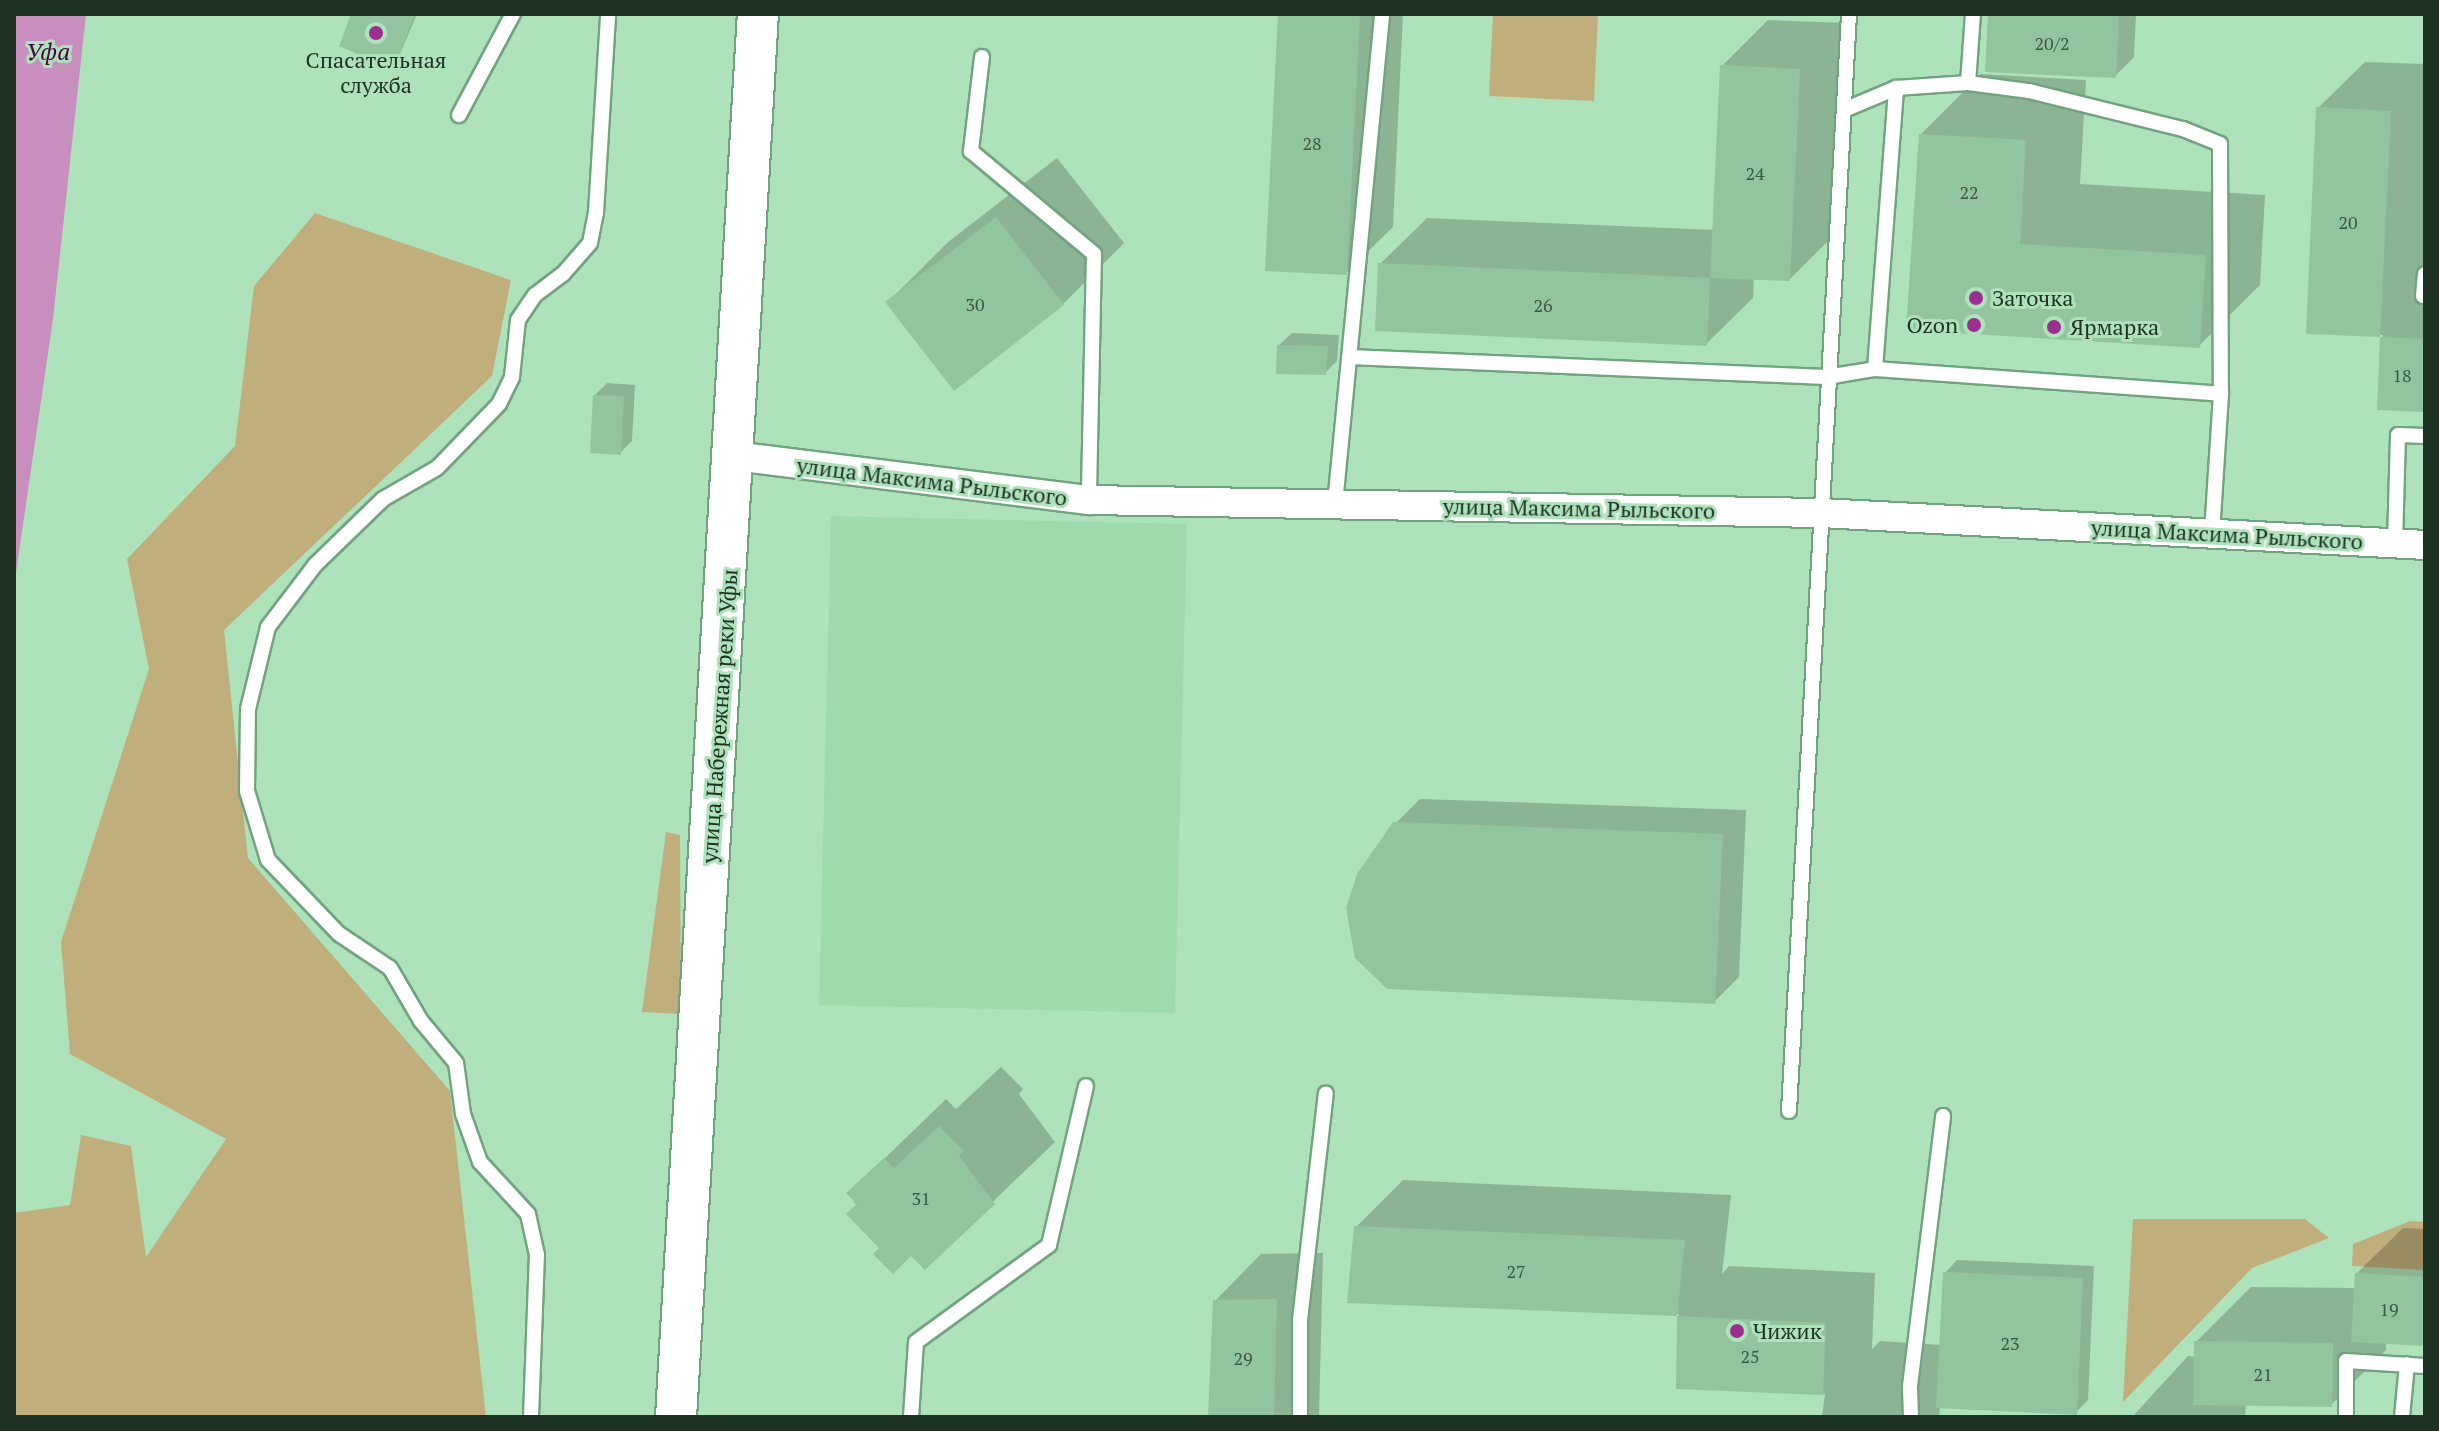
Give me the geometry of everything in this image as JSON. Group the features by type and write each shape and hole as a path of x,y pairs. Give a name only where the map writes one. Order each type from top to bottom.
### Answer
{"street":[{"name":"улица Набережная реки Уфы","path":"676,1417 735,456 740,282 758,14"},
{"name":"улица Максима Рыльского","path":"735,456 1089,500 1821,513 2425,545"}],"lane":[{"path":"459,115 513,14"},
{"path":"531,1417 537,1255 528,1214 480,1162 463,1114 456,1063 421,1021 390,968 339,934 268,860 247,791 248,709 268,627 315,565 383,499 437,468 499,404 512,377 518,320 535,295 563,274 590,243 596,213 608,14"},
{"path":"1335,504 1382,14"},
{"path":"1789,1111 1849,14"},
{"path":"1968,83 1973,14"},
{"path":"982,57 971,151 1094,254 1089,500"},
{"path":"1844,110 1896,88 1968,83 2152,121 2220,144 2221,394 2212,533"},
{"path":"1875,369 1896,88"},
{"path":"2423,296 2425,274"},
{"path":"1349,357 1827,377 1875,369 2221,394"},
{"path":"2395,543 2398,435 2425,436"},
{"path":"911,1417 916,1342 1049,1245 1086,1086"},
{"path":"1300,1417 1300,1320 1326,1093"},
{"path":"1911,1417 1910,1386 1943,1116"},
{"path":"2346,1417 2346,1361 2425,1366"},
{"path":"2402,1417 2407,1364"}],"shaded area":[{"path":"1493,14 1598,14 1594,101 1489,96"},
{"path":"315,213 511,280 492,376 224,630 248,858 450,1091 486,1417 14,1417 14,1213 70,1205 81,1135 131,1146 146,1257 226,1139 70,1054 61,942 149,669 127,559 235,446 254,286"},
{"path":"831,516 1187,524 1175,1013 819,1005"},
{"path":"666,832 680,835 681,1014 642,1012"},
{"path":"2133,1219 2305,1219 2329,1238 2252,1268 2123,1402"},
{"path":"2410,1221 2425,1222 2425,1270 2352,1266 2353,1244"}],"water":[{"name":"Уфа","path":"14,14 86,14 53,319 14,586"}],"building":[{"name":"Спасательная служба","path":"351,14 415,14 394,70 339,46"},
{"path":"1278,14 1360,14 1347,275 1265,271"},
{"path":"1988,14 2119,14 2116,78 1985,72"},
{"path":"1720,65 1800,69 1790,281 1710,278"},
{"path":"2316,107 2391,111 2380,337 2306,334"},
{"path":"1919,134 2026,140 2020,244 2206,255 2200,348 1906,330"},
{"path":"996,217 1064,305 954,391 885,302"},
{"path":"1378,263 1710,278 1707,346 1375,331"},
{"path":"2380,337 2425,339 2425,412 2377,410"},
{"path":"1277,345 1328,346 1326,375 1276,374"},
{"path":"593,395 624,396 621,455 590,453"},
{"path":"1393,822 1723,834 1715,1004 1387,989 1355,958 1346,908 1357,874"},
{"path":"939,1126 964,1151 959,1156 995,1204 925,1270 911,1256 893,1274 873,1254 879,1248 846,1214 857,1204 846,1193 884,1158 894,1168"},
{"path":"1354,1226 1685,1240 1677,1316 1347,1303"},
{"path":"1943,1272 2083,1278 2077,1415 1936,1408"},
{"path":"2355,1273 2425,1277 2425,1346 2351,1342"},
{"path":"1277,1299 1274,1417 1208,1417 1213,1300"},
{"path":"1677,1316 1826,1323 1823,1395 1676,1389"},
{"path":"2194,1341 2333,1343 2332,1407 2193,1405"}],"place":[{"name":"Спасательная служба","path":"376,33"},
{"name":"Заточка","path":"1976,298"},
{"name":"Ozon","path":"1974,325"},
{"name":"Ярмарка","path":"2054,327"},
{"name":"Чижик","path":"1737,1331"}]}
